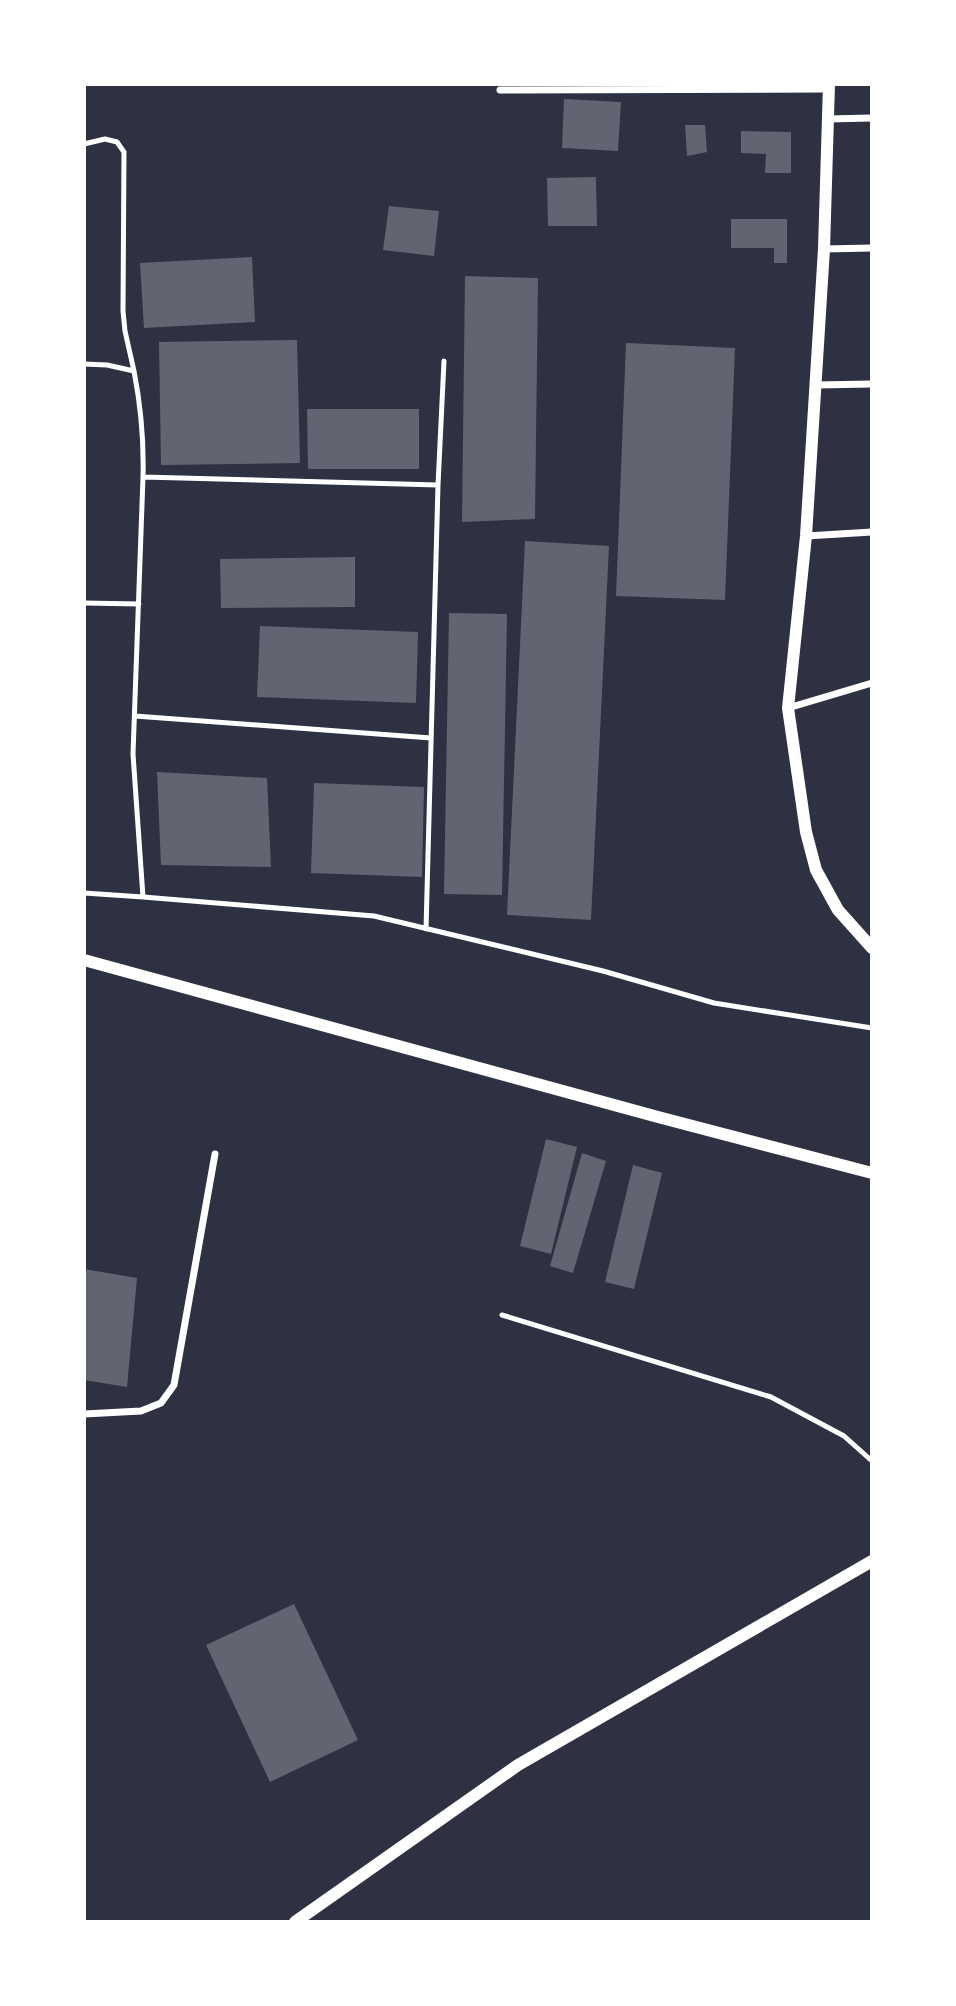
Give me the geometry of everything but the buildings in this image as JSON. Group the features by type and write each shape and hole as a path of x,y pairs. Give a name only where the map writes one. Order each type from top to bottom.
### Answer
{"street":[{"path":"500,90 829,87 816,385 806,536 788,708 806,832 816,870 838,910 872,948"},
{"path":"827,119 872,118"},
{"path":"824,249 872,248"},
{"path":"816,385 872,384"},
{"path":"806,536 872,532"},
{"path":"788,708 872,683"},
{"path":"84,960 658,1117 872,1172"},
{"path":"84,1414 141,1411 161,1404 174,1385 215,1154"},
{"path":"295,1922 518,1765 872,1561"}],"lane":[{"path":"84,144 105,139 117,142 124,152 123,311 144,435 134,754 143,897"},
{"path":"426,929 444,361"},
{"path":"84,364 107,365 134,371"},
{"path":"143,477 438,485"},
{"path":"84,603 139,604"},
{"path":"135,716 431,738"},
{"path":"84,893 374,916 603,971 714,1003 872,1028"},
{"path":"502,1315 771,1397 844,1436 872,1461"}]}
